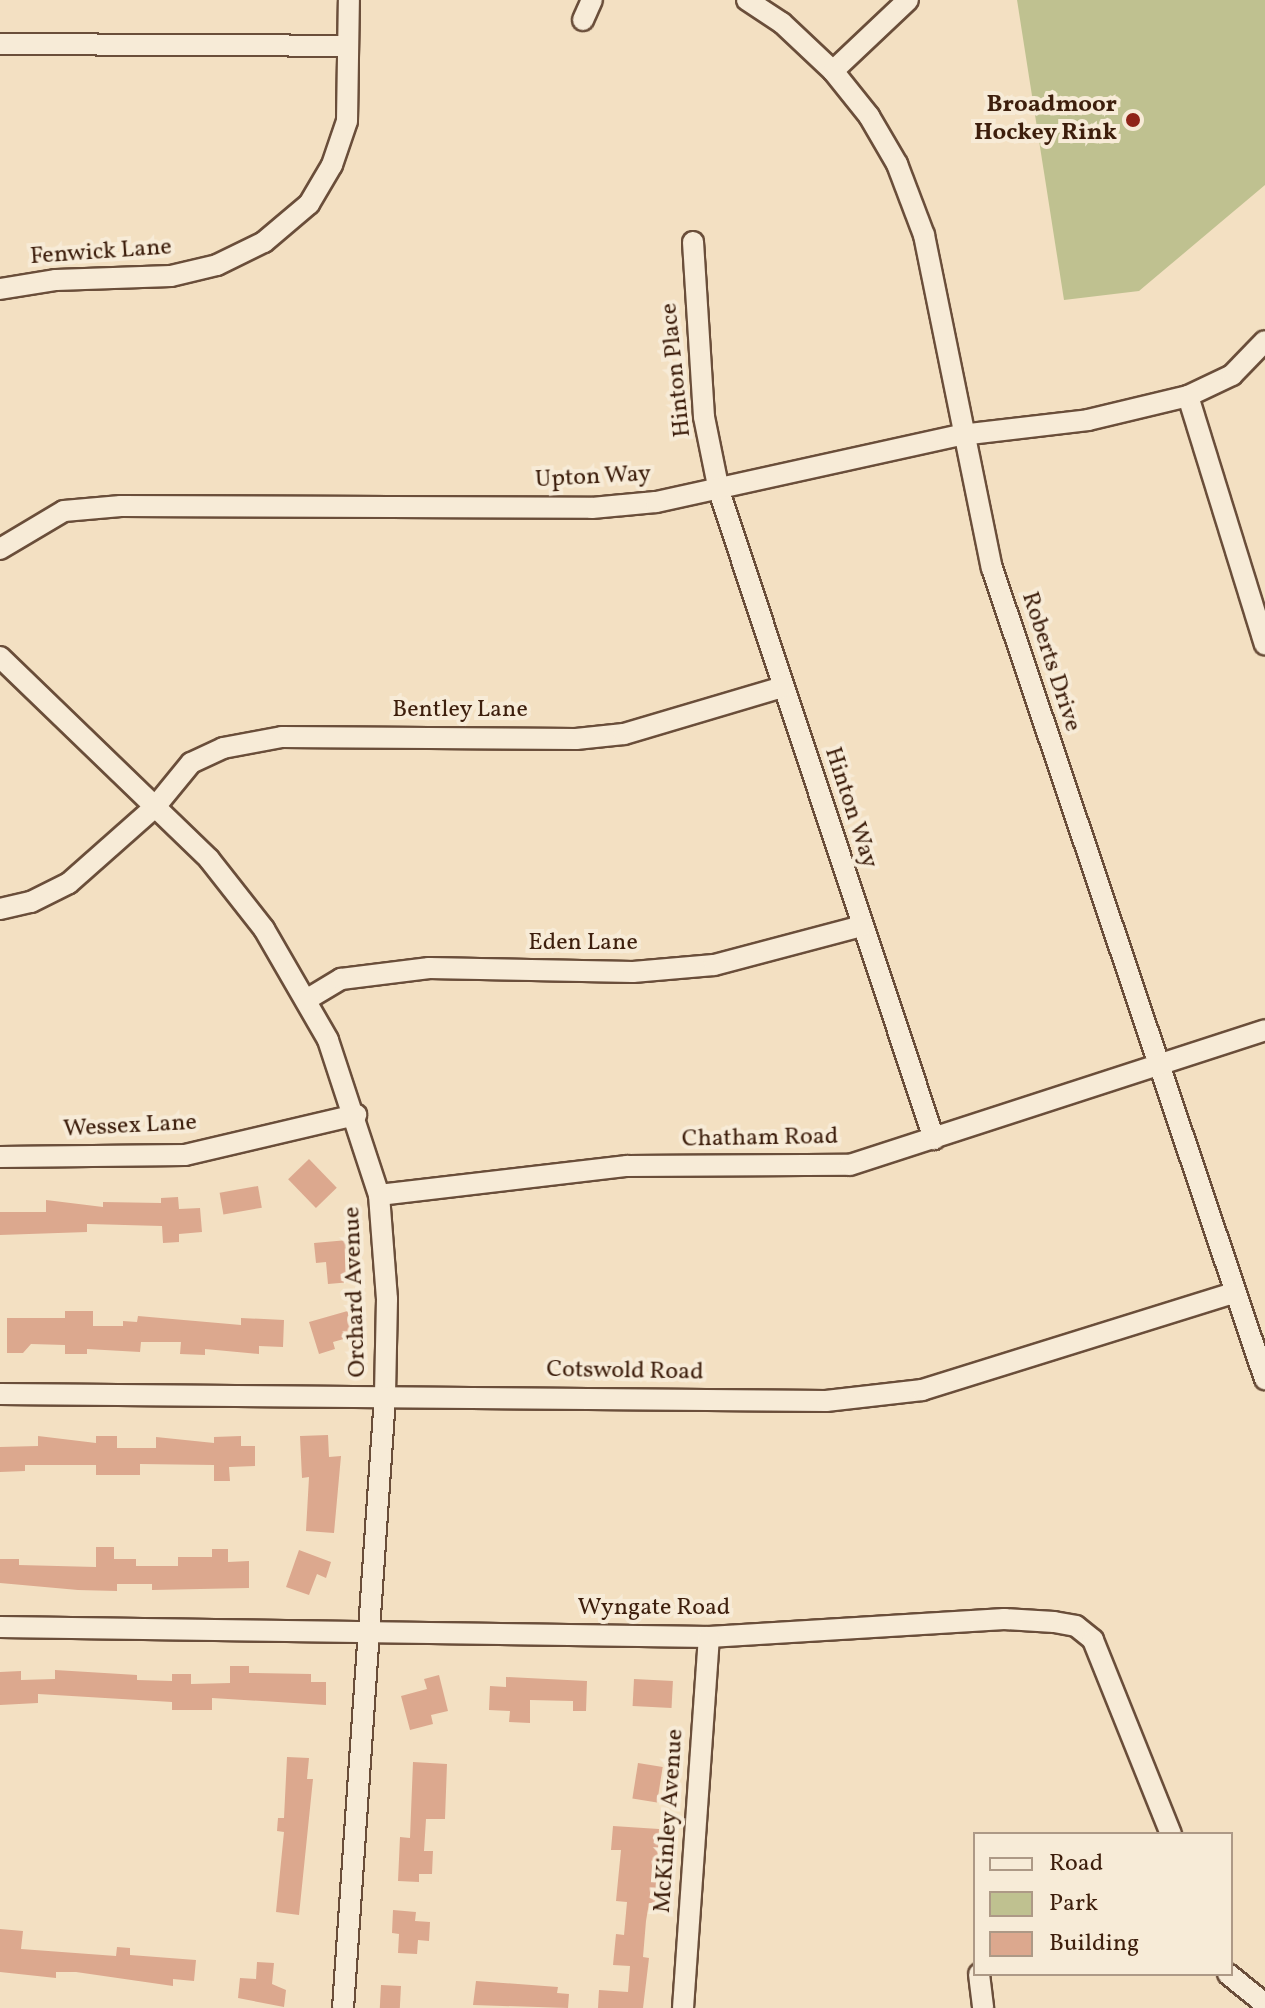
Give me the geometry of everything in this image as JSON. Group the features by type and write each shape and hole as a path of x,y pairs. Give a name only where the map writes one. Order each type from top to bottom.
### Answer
{"street":[{"name":"Fenwick Lane","path":"0,289 56,280 171,276 217,265 264,242 309,204 332,165 347,121 349,0"},
{"path":"583,20 592,0"},
{"name":"Roberts Drive","path":"747,0 782,23 833,71 897,164 924,235 961,435 992,568 1029,686 1160,1063 1265,1379"},
{"path":"833,71 908,0"},
{"path":"0,44 348,46"},
{"name":"Hinton Place","path":"693,242 704,417 719,491"},
{"name":"Upton Way","path":"0,549 12,537 64,511 121,506 592,508 719,491 961,435 1088,420 1188,396 1232,375 1265,341"},
{"path":"1188,396 1265,644"},
{"name":"Hinton Way","path":"719,491 934,1139"},
{"name":"Orchard Avenue","path":"0,657 209,859 264,929 328,1040 356,1115 379,1195 387,1299 385,1397 343,2008"},
{"name":"Bentley Lane","path":"0,909 31,902 69,883 155,807 191,763 223,748 282,737 608,736 783,687"},
{"name":"Eden Lane","path":"306,1000 341,979 429,968 633,972 714,965 862,926"},
{"name":"Chatham Road","path":"379,1195 627,1166 850,1165 1265,1030"},
{"name":"Wessex Lane","path":"0,1157 185,1155 356,1115"},
{"name":"Cotswold Road","path":"0,1394 826,1401 922,1390 1234,1293"},
{"name":"Wyngate Road","path":"0,1627 709,1637 1004,1619 1076,1626 1093,1640 1110,1672 1170,1832"},
{"name":"McKinley Avenue","path":"683,2008 709,1637"},
{"path":"979,1976 983,2008"},
{"path":"1230,1976 1265,2004"}],"green space":[{"path":"1017,0 1265,0 1265,185 1139,291 1064,300"}],"building":[{"path":"309,1159 337,1188 316,1208 288,1179"},
{"path":"258,1186 262,1208 223,1214 220,1193"},
{"path":"178,1197 179,1209 200,1208 202,1232 179,1234 179,1242 163,1243 162,1226 87,1224 87,1232 0,1235 0,1212 46,1212 46,1200 103,1207 103,1202 161,1203 161,1198"},
{"path":"348,1240 351,1282 328,1284 326,1262 316,1263 314,1243"},
{"path":"351,1310 358,1335 333,1342 335,1349 319,1354 309,1322"},
{"path":"65,1311 93,1311 93,1326 123,1326 123,1321 137,1322 138,1316 241,1325 241,1318 284,1320 283,1347 259,1346 259,1354 205,1349 205,1355 180,1354 181,1342 141,1342 140,1352 87,1349 87,1354 65,1354 65,1345 31,1344 23,1353 7,1353 7,1318 65,1318"},
{"path":"328,1435 329,1457 341,1456 334,1533 306,1531 309,1477 302,1478 300,1436"},
{"path":"38,1436 96,1443 96,1436 117,1436 117,1448 156,1448 156,1437 214,1443 214,1437 241,1436 241,1446 255,1446 255,1466 229,1467 230,1481 214,1481 214,1465 140,1464 140,1475 96,1475 96,1465 25,1465 25,1471 0,1472 0,1447 38,1446"},
{"path":"96,1547 114,1547 114,1559 136,1559 136,1566 178,1566 178,1557 212,1557 212,1549 228,1549 228,1562 249,1561 249,1588 152,1590 152,1584 117,1584 117,1591 0,1583 0,1559 19,1559 19,1565 96,1567"},
{"path":"299,1550 331,1562 326,1578 317,1574 309,1595 286,1587"},
{"path":"230,1666 249,1666 249,1673 311,1674 311,1682 326,1682 326,1705 212,1698 212,1710 172,1710 172,1702 38,1694 38,1703 0,1705 0,1672 21,1671 21,1680 55,1679 55,1670 137,1675 137,1680 172,1681 172,1674 191,1674 191,1684 230,1683"},
{"path":"439,1675 448,1711 431,1715 433,1724 410,1730 401,1696 427,1689 424,1679"},
{"path":"506,1677 587,1681 586,1711 573,1711 573,1701 530,1700 530,1723 509,1722 510,1711 489,1710 490,1686 506,1687"},
{"path":"634,1679 673,1681 672,1708 633,1706"},
{"path":"287,1757 309,1758 307,1779 313,1779 299,1915 276,1912 284,1832 277,1831 278,1818 284,1818"},
{"path":"413,1762 447,1764 445,1819 426,1819 424,1851 433,1851 432,1874 419,1874 419,1882 398,1881 400,1837 410,1838"},
{"path":"638,1763 663,1767 657,1802 632,1799"},
{"path":"613,1826 659,1829 655,1903 649,1903 646,1921 643,1957 649,1958 643,2008 598,2008 599,1990 628,1992 630,1966 613,1965 616,1934 624,1935 627,1902 616,1901 621,1850 611,1850"},
{"path":"393,1910 416,1912 415,1921 430,1922 429,1941 418,1940 417,1954 398,1953 399,1934 392,1933"},
{"path":"0,1929 23,1931 21,1949 116,1956 117,1947 130,1948 130,1955 196,1960 194,1981 173,1979 173,1986 76,1972 56,1972 56,1978 0,1972"},
{"path":"257,1962 274,1963 272,1984 286,1990 284,2007 238,1998 240,1978 256,1979"},
{"path":"476,1981 558,1987 557,1993 569,1994 568,2008 473,2005"},
{"path":"381,1985 401,1986 400,2008 380,2008"}],"place":[{"name":"Broadmoor Hockey Rink","path":"1133,120"}]}
